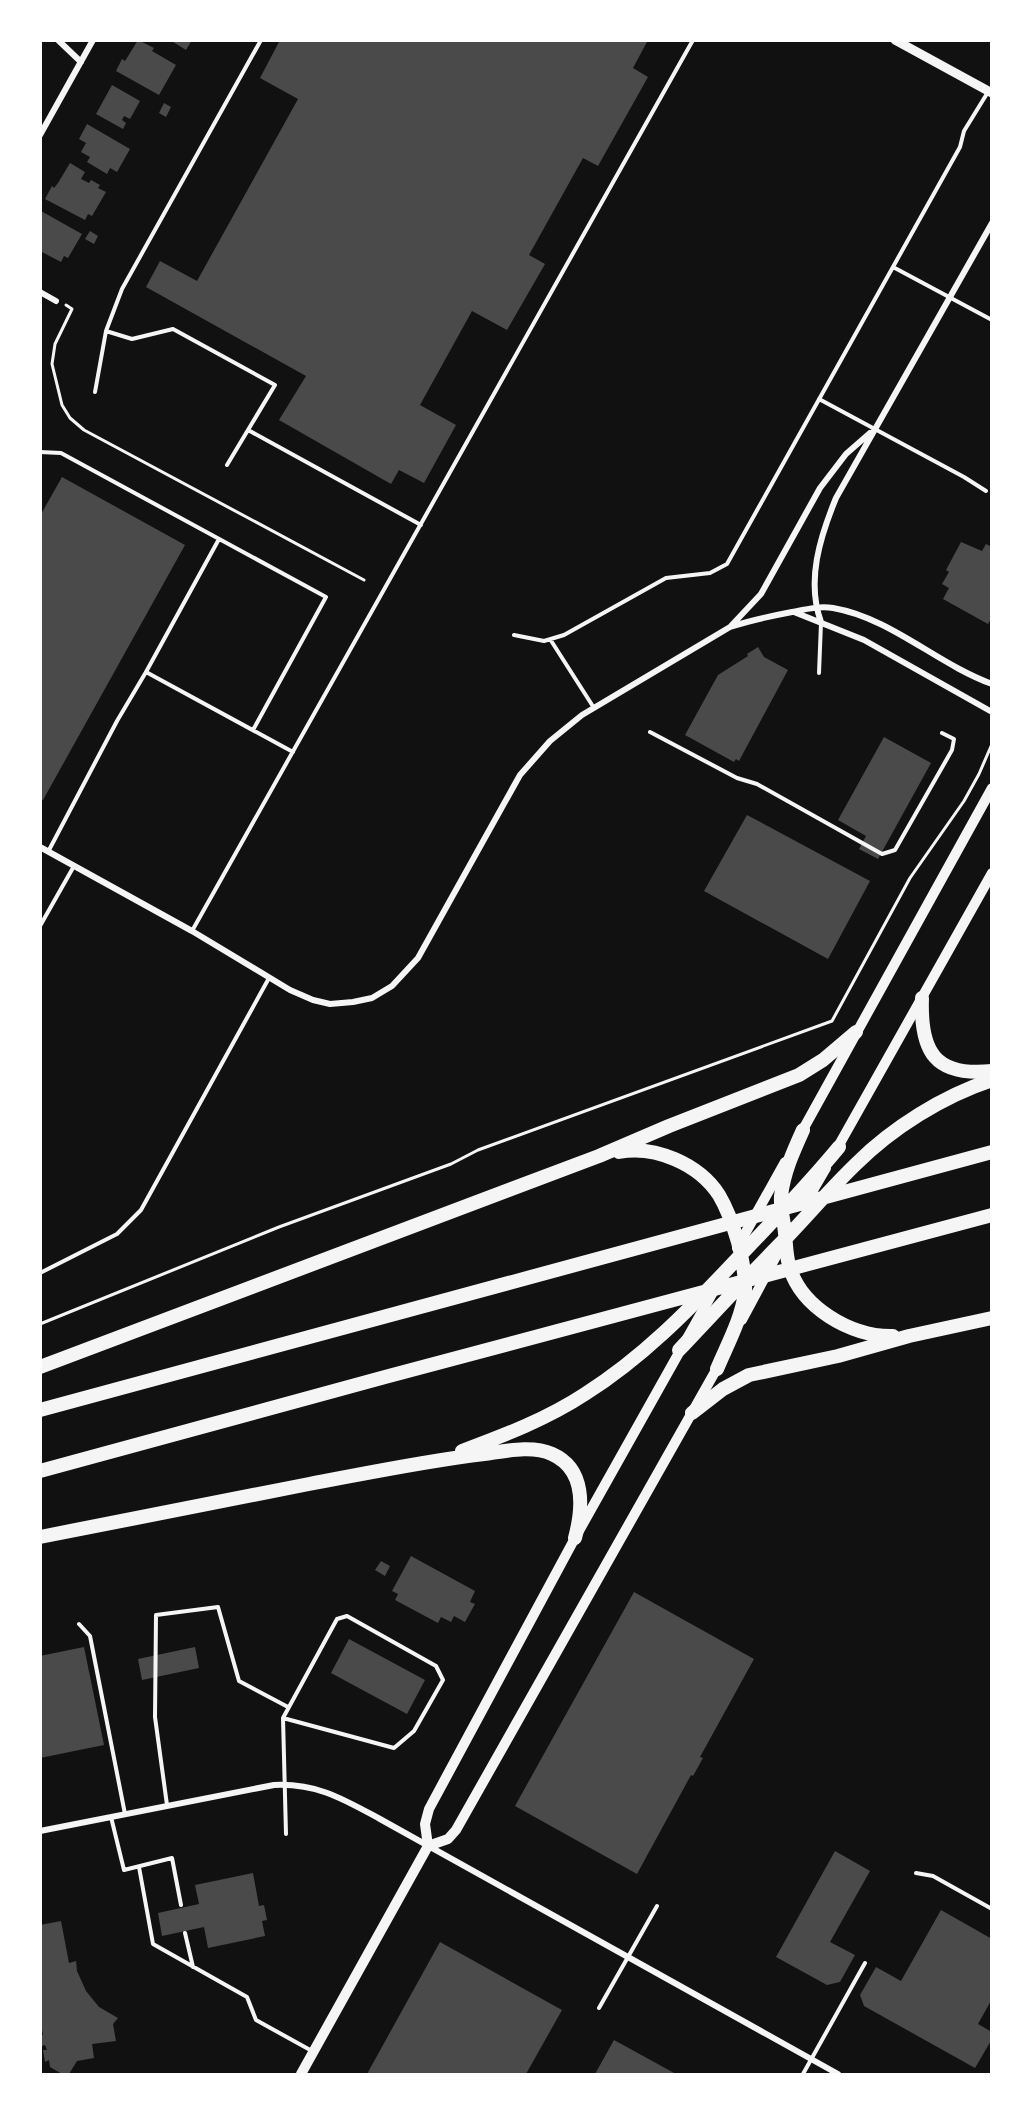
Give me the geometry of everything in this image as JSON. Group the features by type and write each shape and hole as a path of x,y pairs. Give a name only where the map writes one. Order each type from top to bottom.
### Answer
{"highway":[{"path":"922,998 922,1029 929,1048 938,1061 961,1072 992,1071"},
{"path":"40,1367 599,1156 799,1075 823,1060 856,1032"},
{"path":"679,1350 856,1163 891,1133 936,1105 992,1080"},
{"path":"803,1130 786,1167 781,1198 789,1266 801,1289 821,1310 844,1326 869,1335 909,1336"},
{"path":"434,1460 536,1422 586,1394 652,1344 724,1273 740,1250 782,1211 838,1147"},
{"path":"599,1156 629,1150 659,1153 681,1162 700,1175 718,1194 732,1220 740,1250 745,1292 737,1320 717,1369"},
{"path":"40,1410 992,1152"},
{"path":"40,1471 992,1215"},
{"path":"692,1413 723,1389 749,1376 992,1318"},
{"path":"40,1537 434,1460 520,1450 553,1454 571,1468 580,1490 581,1513 575,1538"}],"main road":[{"path":"740,1250 856,1032 992,788"},
{"path":"428,1846 448,1839 456,1830 717,1369 786,1238 992,873"},
{"path":"301,2074 428,1846 424,1824 429,1809 575,1538 724,1273"}],"street":[{"path":"58,40 81,62"},
{"path":"40,135 93,40"},
{"path":"895,40 990,92"},
{"path":"821,622 815,607 816,570 825,526 836,498 992,223"},
{"path":"40,292 56,301"},
{"path":"730,627 761,594 820,488 846,454 874,429"},
{"path":"40,847 298,993 330,1004 353,1002 372,998 392,986 418,958 520,775 550,741 582,715 730,627 754,619 815,607 832,608 852,613 887,628 975,678 992,684"},
{"path":"793,612 821,622 884,651 992,712"},
{"path":"40,1831 259,1788 285,1785 310,1787 331,1794 428,1846 838,2074"}],"lane":[{"path":"95,392 106,331 122,289 261,40"},
{"path":"192,931 693,40"},
{"path":"513,635 544,641 564,635 666,578 710,573 727,564 960,147 964,131 990,92"},
{"path":"893,267 992,320"},
{"path":"106,331 132,339 173,329 275,385 227,465"},
{"path":"819,399 986,491"},
{"path":"248,430 421,525"},
{"path":"40,452 61,453 326,597 253,730"},
{"path":"48,852 117,721 219,538"},
{"path":"819,673 821,622"},
{"path":"550,639 594,708"},
{"path":"146,672 293,752"},
{"path":"650,732 737,778 757,784 882,854 895,850 952,750 954,739 942,733"},
{"path":"40,926 74,866"},
{"path":"40,1273 117,1234 141,1210 270,977"},
{"path":"992,1604 992,1609"},
{"path":"168,1806 155,1718 156,1615 218,1607 239,1681 288,1707"},
{"path":"283,1718 394,1748 414,1731 444,1680 436,1666 348,1616 337,1619 283,1718 286,1834"},
{"path":"80,1624 90,1636 125,1815"},
{"path":"111,1817 124,1870 172,1858 181,1905"},
{"path":"139,1867 153,1944 248,1998 256,2020 314,2052"},
{"path":"916,1873 933,1876 992,1909"},
{"path":"599,2008 657,1906"},
{"path":"185,1933 193,1968"},
{"path":"803,2074 865,1963"}],"path":[{"path":"56,301 72,309 55,344 52,364 62,405 70,418 84,430 364,580"},
{"path":"40,1324 279,1227 451,1164 477,1150 832,1021 910,878 964,801 992,744"}],"building":[{"path":"138,40 154,48 152,51 176,65 159,95 116,71 122,59 125,61"},
{"path":"170,40 192,40 186,50"},
{"path":"280,40 648,40 633,68 648,77 598,166 583,158 529,255 545,264 507,330 472,311 420,405 456,425 424,483 399,470 391,484 279,420 306,376 146,287 160,261 197,281 298,99 260,78"},
{"path":"112,85 140,101 130,119 124,116 122,120 126,123 123,129 96,114"},
{"path":"164,103 171,107 166,117 159,113"},
{"path":"87,124 130,149 117,172 110,168 107,174 87,162 90,157 81,152 86,143 79,139"},
{"path":"70,163 85,172 81,179 89,183 91,180 100,185 98,188 106,192 92,216 88,214 85,220 45,199"},
{"path":"41,211 82,234 68,258 64,256 61,262 40,251"},
{"path":"90,231 98,236 94,244 85,239"},
{"path":"62,477 185,545 43,800 40,799 40,516"},
{"path":"961,542 982,551 986,544 992,547 992,618 988,624 943,599 949,588 942,584 949,572 946,570"},
{"path":"758,647 764,657 788,670 739,761 736,759 734,762 685,735 718,675"},
{"path":"884,737 931,763 878,859 859,849 866,836 838,820"},
{"path":"747,815 870,881 828,959 704,891"},
{"path":"411,1556 475,1591 470,1602 475,1604 465,1622 454,1616 451,1622 441,1617 438,1623 395,1600 398,1594 392,1591"},
{"path":"381,1561 390,1566 385,1576 375,1570"},
{"path":"634,1592 754,1659 700,1757 703,1758 693,1776 691,1775 637,1874 515,1806"},
{"path":"349,1639 425,1680 407,1714 331,1673"},
{"path":"84,1647 104,1745 40,1758 40,1656"},
{"path":"195,1647 199,1668 142,1680 138,1659"},
{"path":"835,1851 870,1871 830,1942 855,1955 840,1982 827,1985 776,1957"},
{"path":"253,1873 259,1906 264,1905 267,1920 262,1921 265,1936 208,1948 204,1927 162,1936 158,1913 199,1904 195,1885"},
{"path":"941,1910 992,1939 992,1999 978,2024 992,2032 992,2039 975,2068 864,2006 860,1995 876,1967 901,1981"},
{"path":"61,1921 69,1963 76,1961 77,1971 86,1991 99,2007 118,2018 113,2024 116,2041 92,2044 94,2058 77,2061 69,2074 62,2074 50,2067 49,2060 45,2062 43,2050 47,2050 45,2045 42,2046 40,2037 43,2035 40,2030 40,1925"},
{"path":"440,1942 562,2010 526,2074 367,2074"},
{"path":"614,2040 676,2074 595,2074"}]}
